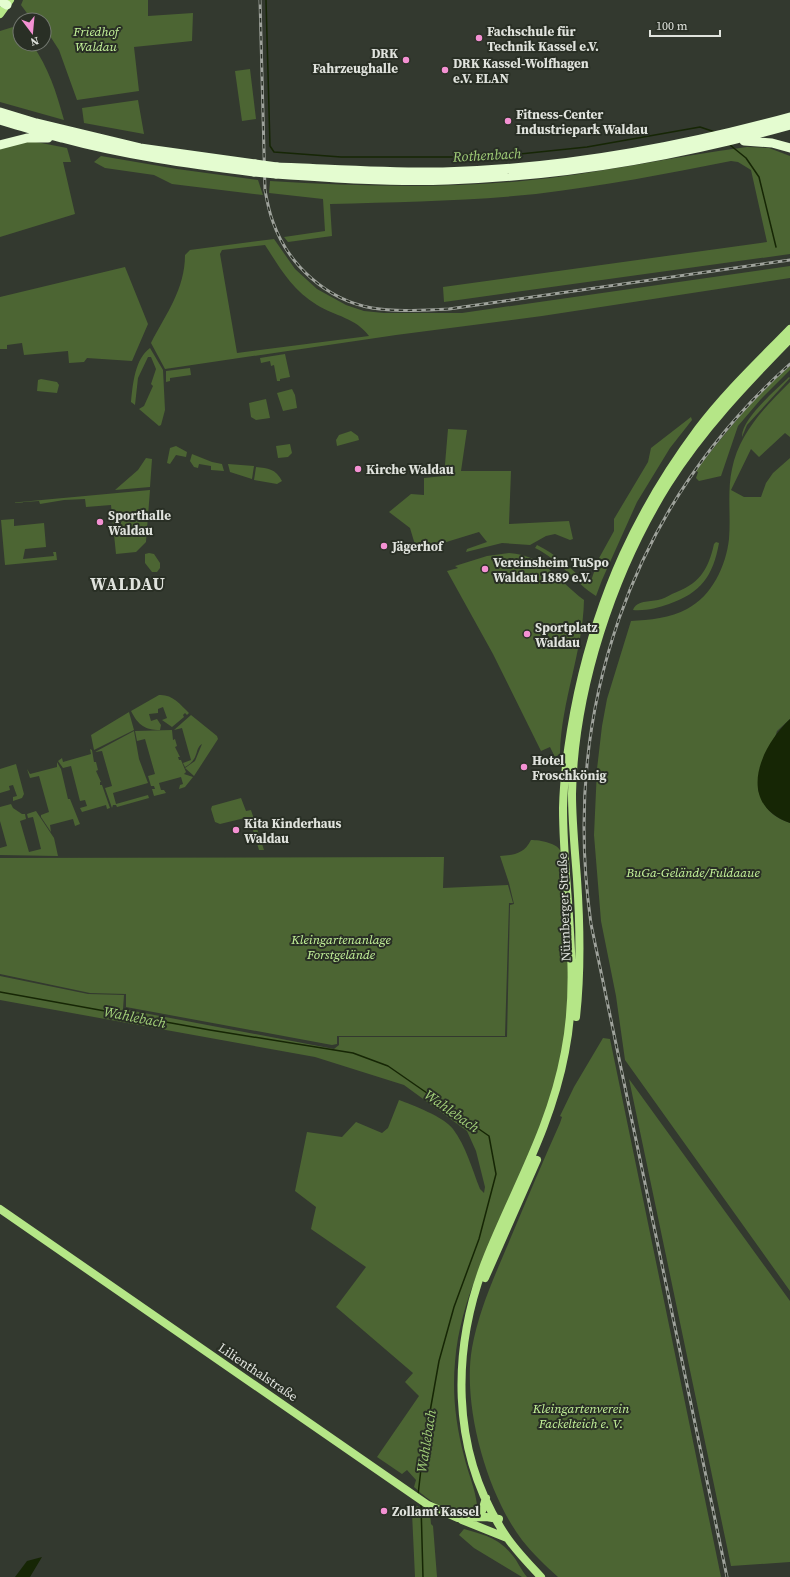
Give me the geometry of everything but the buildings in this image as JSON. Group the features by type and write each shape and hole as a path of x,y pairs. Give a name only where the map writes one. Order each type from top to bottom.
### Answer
{"highway":[{"path":"0,112 59,129 95,142"},
{"path":"724,140 790,118"},
{"path":"0,120 62,138"},
{"path":"0,145 27,138 62,138 140,148 254,168 276,170 436,172 522,168 724,140 790,126"},
{"path":"724,140 762,142 790,148"}],"main road":[{"path":"0,14 4,3"},
{"path":"541,1577 508,1539 486,1498 471,1457 462,1415 461,1374 463,1348 470,1310 477,1286 488,1256 533,1157 559,1084 566,1051 571,1015 573,979 563,808 568,749 580,683 608,586 628,541 661,482 700,427 790,329"},
{"name":"Nürnberger Straße","path":"499,1520 485,1484 472,1442 465,1397 466,1357 475,1308 485,1278 533,1170 558,1104 567,1070 575,1027 579,926 572,793 579,721 589,675 616,587 636,543 668,484 724,410 790,339"},
{"name":"Lilienthalstraße","path":"0,1209 439,1511 458,1518 499,1520"},
{"path":"474,1518 482,1511 486,1498"},
{"path":"458,1518 508,1539"},
{"path":"479,1527 499,1520"},
{"path":"499,1520 523,1551 547,1577"}],"green space":[{"name":"Friedhof Waldau","path":"23,0 148,0 148,16 193,13 192,41 134,47 139,91 77,100 59,50 52,39 52,12 26,12 21,5"},
{"path":"12,27 12,52 37,52 55,90 64,120 0,102 0,31"},
{"path":"250,69 256,119 242,121 235,71"},
{"path":"138,100 144,134 84,123 82,108"},
{"path":"31,141 67,148 71,162 63,162 75,214 0,237 0,149 12,144"},
{"path":"747,147 769,148 790,156 790,254 444,302 443,287 767,242 751,170 738,162 731,161 682,171 536,194 459,200 330,204 332,236 288,242 284,237 325,231 323,199 269,193 270,181 427,186 490,184 522,181 578,174"},
{"path":"101,156 177,169 258,180 263,195 172,184 154,175 105,168 94,162"},
{"path":"274,239 295,269 317,289 346,305 364,311 384,313 462,313 790,266 790,278 542,316 396,335 165,369 151,343 174,301 182,279 185,255 190,250","holes":["265,245 281,270 300,293 324,309 352,321 369,336 237,353 220,254 222,250"]},
{"path":"125,267 148,324 132,361 87,358 84,362 69,363 68,351 24,355 22,343 7,345 7,349 0,349 0,297"},
{"path":"150,348 163,370 165,410 161,425 159,426 139,409 144,406 153,386 151,384 156,369 151,357 148,357 138,378 135,405 131,402 134,379 138,365 141,358"},
{"path":"285,354 290,377 277,381 274,365 271,366 270,361 261,363 260,358"},
{"path":"790,366 790,370 761,399 738,426 721,476 699,481 696,478 698,472 696,471 718,443 764,390"},
{"path":"190,368 191,375 170,378 170,381 166,382 166,371"},
{"path":"789,377 790,378 747,425 742,437 743,430 747,422 760,405"},
{"path":"41,379 57,382 59,385 57,393 37,391 38,380"},
{"name":"BuGa-Gelände/Fuldaaue","path":"790,382 790,437 785,433 759,457 751,449 731,490 744,497 761,497 766,483 773,473 790,458 790,719 777,731 758,790 766,807 778,818 790,823 790,1291 625,1060 616,996 601,921 594,835 597,769 602,726 607,699 631,621 660,618 681,612 704,596 716,579 725,560 729,539 730,486 735,456 740,444 754,421"},
{"path":"292,389 295,395 297,408 283,411 277,393"},
{"path":"266,399 270,418 256,420 251,417 249,403"},
{"path":"691,417 692,420 670,448 637,502 596,596 552,559 535,548 537,545 556,556 584,581 588,581 592,578 598,560 614,531 614,519 648,462 651,448"},
{"path":"448,429 467,430 461,471 511,471 509,524 569,521 573,539 570,540 555,534 546,536 530,545 502,543 466,552 467,549 487,542 479,532 430,547 429,544 416,548 410,528 389,512 411,494 424,495 424,478 444,476"},
{"path":"351,431 358,436 359,440 337,446 336,440 339,435"},
{"path":"290,444 292,453 288,457 278,458 276,446"},
{"path":"176,446 187,452 186,457 176,455 170,464 167,463 170,448"},
{"path":"192,454 212,462 222,464 224,471 211,470 211,466 199,464 198,468 194,467 190,461"},
{"path":"146,458 152,459 150,487 115,490 138,470"},
{"path":"228,464 254,466 252,479 230,472"},
{"path":"256,467 271,470 280,477 282,481 277,484 254,480"},
{"path":"150,490 146,542 136,552 116,554 111,505 86,507 85,499 64,500 40,504 39,501 9,503"},
{"path":"14,519 14,526 44,523 46,547 25,549 23,559 54,556 53,552 56,552 57,560 5,565 1,520"},
{"path":"716,542 719,543 713,565 704,582 697,589 680,600 660,607 633,610 637,604 664,598 696,581 709,562 714,544"},
{"name":"Sportplatz Waldau","path":"509,553 522,555 542,564 584,600 580,639 561,734 560,754 555,757 550,747 541,751 493,654 447,571 458,568 455,566 487,556"},
{"path":"145,554 154,554 160,563 160,568 157,572 152,572 145,563"},
{"path":"159,695 172,698 189,713 187,715 185,713 183,715 184,717 172,727 162,720 167,718 163,707 158,709 158,713 149,714 151,721 157,719 161,725 160,730 146,728 136,720 131,711"},
{"path":"129,712 134,730 94,750 91,735"},
{"path":"191,715 217,736 218,739 194,776 185,768 195,761 202,744 193,761 185,767 183,763 191,760 182,728 174,730"},
{"path":"172,730 173,740 175,739 177,746 175,747 180,757 178,757 179,760 181,760 186,772 184,774 193,777 185,787 179,789 180,785 183,784 181,777 159,783 161,790 164,790 166,793 154,796 152,789 155,789 154,786 151,786 148,776 155,774 145,739 137,741 135,731"},
{"path":"134,731 139,759 148,783 113,793 116,804 148,795 149,798 117,807 116,805 113,805 112,808 105,788 112,786 102,751 95,752"},
{"path":"90,749 92,750 94,762 96,762 98,770 96,771 101,782 100,785 102,785 110,808 107,809 106,805 82,812 80,808 87,806 85,800 80,801 71,766 63,768 58,761 62,758 63,762 91,754"},
{"path":"57,762 61,769 68,799 70,799 80,824 75,826 73,819 50,825 51,832 41,817 41,815 49,812 39,776 30,778 27,769 30,774 57,767"},
{"path":"16,764 24,794 22,798 13,801 13,797 17,796 13,785 9,786 10,790 0,793 0,769"},
{"path":"241,798 246,811 251,810 264,850 259,850 249,817 220,824 215,822 211,809 212,806"},
{"path":"11,804 13,808 22,814 25,814 26,819 20,821 29,852 41,849 33,817 28,818 27,814 36,811 54,838 58,856 0,855 0,848 7,846 0,821 0,807"},
{"path":"531,840 544,841 553,844 561,852 569,964 567,1020 564,1048 547,1113 522,1175 475,1279 459,1334 454,1374 455,1409 461,1444 477,1505 470,1511 462,1513 444,1509 436,1504 414,1487 416,1480 407,1470 402,1474 377,1457 419,1396 405,1382 413,1373 336,1307 366,1267 311,1229 316,1207 295,1191 307,1132 342,1137 356,1122 382,1133 388,1128 399,1100 436,1116 453,1129 465,1150 480,1189 484,1193 485,1187 476,1151 467,1131 404,1085 315,1057 0,1000 0,976 88,994 124,995 123,1009 334,1049 339,1045 339,1037 507,1037 510,905 514,904 500,856 510,855 522,851"},
{"name":"Kleingartenanlage Forstgelände","path":"444,857 443,888 508,885 513,903 509,903 505,1036 337,1036 337,1044 332,1045 126,1007 126,994 90,993 0,974 0,858"},
{"name":"Kleingartenverein Fackelteich e. V.","path":"603,1038 610,1039 721,1577 558,1577 526,1545 509,1521 488,1474 474,1422 470,1371 472,1348 483,1305 560,1123 562,1117 560,1116 574,1087"},
{"path":"629,1079 790,1301 790,1562 731,1566"},
{"path":"417,1506 430,1513 431,1524 433,1526 437,1577 415,1577 412,1513"},
{"path":"464,1529 485,1535 497,1541 513,1556 527,1577 522,1577 474,1548 459,1535"}],"shaded area":[{"path":"790,719 790,823 773,814 763,803 758,789 758,775 762,760 769,745"},
{"path":"42,1557 30,1577 15,1577 27,1561"}],"waterway":[{"name":"Rothenbach","path":"266,0 270,146 274,152 341,157 490,157 587,147 700,127 715,132"},
{"name":"Rothenbach","path":"730,145 746,158 759,177 776,247"},
{"name":"Wahlebach","path":"0,992 210,1030 353,1053 388,1066 489,1136 496,1174 479,1239 454,1307 439,1361 423,1451 418,1495"},
{"name":"Wahlebach","path":"421,1504 423,1577"}],"railway":[{"path":"260,0 265,190 269,210 280,238 288,252 299,266 325,289 340,297 355,304 381,309 449,309 790,260"},
{"path":"727,1577 591,924 584,845 587,767 599,691 619,618 649,548 687,482 734,420 790,364"}],"place":[{"name":"Fachschule für Technik Kassel e.V.","path":"479,38"},
{"name":"DRK Fahrzeughalle","path":"406,60"},
{"name":"DRK Kassel-Wolfhagen e.V. ELAN","path":"445,70"},
{"name":"Fitness-Center Industriepark Waldau","path":"508,121"},
{"name":"Kirche Waldau","path":"358,469"},
{"name":"Sporthalle Waldau","path":"100,522"},
{"name":"Jägerhof","path":"384,546"},
{"name":"Vereinsheim TuSpo Waldau 1889 e.V.","path":"485,569"},
{"name":"Sportplatz Waldau","path":"527,634"},
{"name":"Hotel Froschkönig","path":"524,767"},
{"name":"Kita Kinderhaus Waldau","path":"236,830"},
{"name":"Zollamt Kassel","path":"384,1511"}],"district":[{"name":"WALDAU","path":"128,584"}]}
